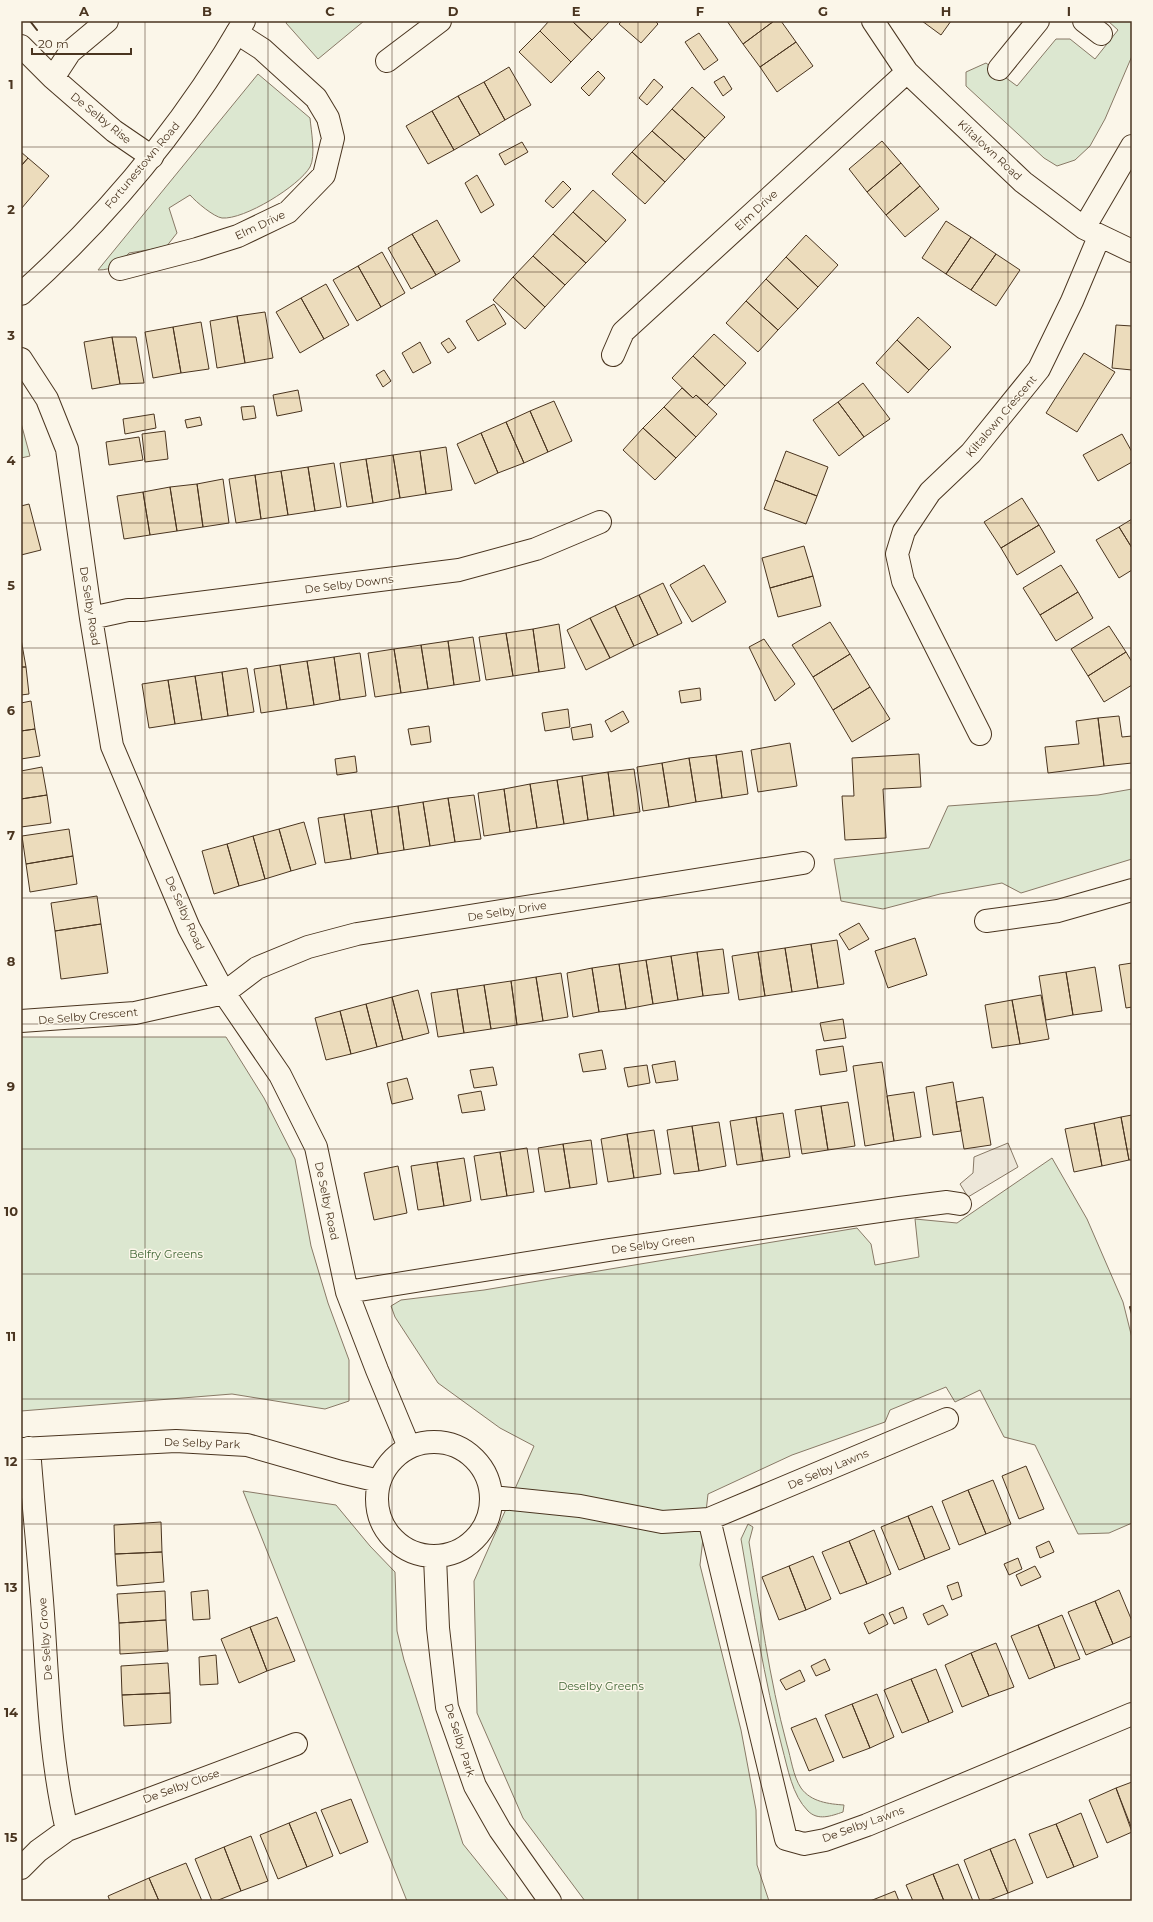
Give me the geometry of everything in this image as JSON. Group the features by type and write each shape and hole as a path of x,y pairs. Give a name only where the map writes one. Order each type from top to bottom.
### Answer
{"street":[{"path":"53,78 70,52 107,21"},
{"path":"387,61 440,21"},
{"name":"Kiltalown Road","path":"873,21 907,72 1023,182 1092,232 1132,251"},
{"path":"999,69 1038,21"},
{"name":"Elm Drive","path":"120,269 197,249 238,236 288,212 324,175 333,138 328,118 316,98 240,27"},
{"name":"Fortunestown Road","path":"21,294 63,257 152,157 199,94 240,27"},
{"name":"De Selby Rise","path":"21,46 53,78 114,131 152,157"},
{"name":"Elm Drive","path":"613,355 623,332 907,72"},
{"name":"Kiltalown Crescent","path":"980,734 903,581 897,554 904,531 930,492 971,453 1039,369 1072,301 1092,232 1132,146"},
{"name":"De Selby Road","path":"21,359 47,399 67,449 91,618 112,746 189,928 224,993 280,1075 316,1147 347,1292 409,1447"},
{"name":"De Selby Downs","path":"91,618 128,610 143,610 459,570 536,549 600,522"},
{"name":"De Selby Drive","path":"224,993 257,968 308,946 357,934 803,863"},
{"path":"986,921 1058,911 1132,890"},
{"name":"De Selby Crescent","path":"21,1022 135,1013 224,993"},
{"name":"De Selby Green","path":"347,1292 609,1250 900,1208 947,1202 960,1204"},
{"name":"De Selby Lawns","path":"492,1497 580,1506 662,1522 709,1519 947,1419"},
{"name":"De Selby Park","path":"25,1448 176,1441 246,1444 341,1472 379,1481"},
{"path":"427,1442 446,1442 464,1450 478,1462 488,1478 492,1497 489,1515 482,1532 469,1545 453,1554 435,1557 417,1554 400,1546 388,1534 379,1517 376,1499 379,1481 386,1468 396,1456 409,1447 427,1442"},
{"name":"De Selby Grove","path":"25,1448 37,1530 51,1734 61,1803 67,1830"},
{"name":"De Selby Lawns","path":"709,1519 786,1839 804,1844 825,1840 867,1825 1132,1714"},
{"name":"De Selby Park","path":"435,1557 438,1628 447,1707 475,1786 500,1830 550,1901"},
{"name":"De Selby Close","path":"21,1868 38,1852 67,1830 296,1744"}],"green space":[{"path":"287,21 364,21 318,59 286,23"},
{"path":"1108,21 1132,21 1132,56 1105,119 1090,146 1075,160 1057,166 1044,158 966,86 966,72 986,63 1017,86 1056,39 1070,39 1095,59 1118,30"},
{"path":"258,74 310,118 313,156 310,167 304,175 283,192 257,208 232,217 222,218 214,215 190,195 169,208 177,233 166,247 129,253 112,268 98,270"},
{"path":"21,423 30,456 21,458"},
{"path":"1132,789 1132,859 1021,893 1002,883 940,894 883,909 841,901 834,859 929,848 948,806 1098,795"},
{"name":"Belfry Greens","path":"21,1037 226,1037 264,1098 295,1159 311,1246 328,1303 349,1360 349,1401 325,1409 232,1394 21,1411"},
{"name":"Deselby Greens","path":"1052,1158 1087,1219 1123,1302 1132,1338 1132,1523 1109,1533 1078,1534 1035,1445 1004,1437 980,1390 955,1402 946,1387 890,1410 885,1422 792,1455 708,1494 700,1565 741,1730 756,1810 757,1865 769,1901 585,1901 523,1818 477,1713 474,1581 534,1446 500,1428 438,1383 395,1317 391,1306 401,1300 484,1290 857,1228 871,1244 875,1265 919,1257 915,1219 957,1223"},
{"path":"243,1491 336,1505 370,1546 395,1572 397,1631 404,1660 463,1844 509,1901 407,1901"},
{"path":"748,1524 753,1527 749,1542 770,1669 794,1773 798,1783 805,1793 826,1803 844,1805 843,1812 834,1815 820,1817 812,1814 803,1805 794,1790 776,1721 754,1617 741,1539"}],"shaded area":[{"path":"1008,1143 1018,1167 968,1197 960,1184 973,1173 974,1157"}],"building":[{"path":"549,21 572,21 592,40 571,62 540,31"},
{"path":"572,21 610,21 592,40"},
{"path":"622,21 655,21 658,24 641,43 619,24"},
{"path":"727,21 774,21 743,44"},
{"path":"774,21 781,21 796,42 760,67 743,44"},
{"path":"922,21 951,21 941,35"},
{"path":"540,31 571,62 551,83 519,52"},
{"path":"699,33 718,60 704,70 685,42"},
{"path":"796,42 813,66 777,92 760,67"},
{"path":"509,67 531,105 505,120 484,82"},
{"path":"598,71 605,78 589,96 581,88"},
{"path":"724,76 732,89 723,96 714,82"},
{"path":"654,79 663,87 647,105 639,98"},
{"path":"484,82 505,120 480,135 458,96"},
{"path":"692,87 725,117 705,138 672,109"},
{"path":"458,96 480,135 454,150 432,111"},
{"path":"672,109 705,138 685,160 652,131"},
{"path":"432,111 454,150 428,164 406,126"},
{"path":"652,131 685,160 665,182 632,152"},
{"path":"882,141 901,163 867,192 849,169"},
{"path":"522,142 528,152 505,165 499,154"},
{"path":"21,152 28,158 21,166"},
{"path":"632,152 665,182 645,204 612,174"},
{"path":"28,158 49,176 21,209 21,166"},
{"path":"901,163 920,186 886,215 867,192"},
{"path":"477,175 494,205 481,213 465,183"},
{"path":"563,181 571,189 553,208 545,201"},
{"path":"920,186 939,209 905,237 886,215"},
{"path":"593,190 626,220 606,242 573,212"},
{"path":"573,212 606,242 586,263 553,234"},
{"path":"437,220 460,261 436,275 412,234"},
{"path":"946,221 971,237 946,274 922,258"},
{"path":"412,234 436,275 411,289 388,248"},
{"path":"553,234 586,263 565,285 533,256"},
{"path":"806,235 838,265 818,287 786,257"},
{"path":"971,237 996,254 971,290 946,274"},
{"path":"382,252 405,293 381,307 358,266"},
{"path":"996,254 1020,270 996,306 971,290"},
{"path":"533,256 565,285 545,307 513,277"},
{"path":"786,257 818,287 798,309 766,279"},
{"path":"358,266 381,307 357,321 333,280"},
{"path":"513,277 545,307 525,329 493,300"},
{"path":"766,279 798,309 778,330 746,301"},
{"path":"326,284 349,325 324,339 301,298"},
{"path":"301,298 324,339 300,353 276,312"},
{"path":"746,301 778,330 758,352 726,323"},
{"path":"494,304 506,324 478,341 466,321"},
{"path":"265,312 273,358 245,363 237,316"},
{"path":"237,316 245,363 217,368 210,321"},
{"path":"918,317 951,347 929,370 897,340"},
{"path":"201,322 209,369 181,373 173,327"},
{"path":"1116,325 1132,326 1132,370 1112,368"},
{"path":"173,327 181,373 153,378 145,332"},
{"path":"714,334 746,363 725,386 693,356"},
{"path":"112,337 120,384 92,389 84,342"},
{"path":"112,337 136,337 144,383 120,384"},
{"path":"449,338 456,348 448,353 441,343"},
{"path":"897,340 929,370 908,393 876,363"},
{"path":"420,342 431,363 413,373 402,353"},
{"path":"1084,353 1115,372 1077,432 1046,413"},
{"path":"693,356 725,386 707,405 696,395 693,398 672,378"},
{"path":"384,370 391,381 383,387 376,375"},
{"path":"863,383 890,419 864,437 838,402"},
{"path":"682,388 693,398 696,395 717,414 696,437 664,407"},
{"path":"298,390 302,411 277,416 273,395"},
{"path":"554,401 572,441 548,452 530,411"},
{"path":"838,402 864,437 839,456 813,420"},
{"path":"254,406 256,418 243,420 241,407"},
{"path":"664,407 696,437 676,458 643,428"},
{"path":"530,411 548,452 524,463 506,422"},
{"path":"154,414 156,428 125,434 123,419"},
{"path":"200,417 202,425 187,428 185,420"},
{"path":"506,422 524,463 498,473 481,433"},
{"path":"643,428 676,458 655,480 623,450"},
{"path":"165,431 168,459 145,462 142,434"},
{"path":"481,433 498,473 475,484 457,444"},
{"path":"1122,434 1132,452 1132,462 1098,481 1083,455"},
{"path":"139,437 143,460 109,465 106,442"},
{"path":"446,447 452,490 426,494 420,451"},
{"path":"420,451 426,494 400,498 393,455"},
{"path":"786,451 828,467 817,496 775,480"},
{"path":"393,455 400,498 373,503 366,459"},
{"path":"366,459 373,503 347,507 340,463"},
{"path":"334,463 341,507 315,511 308,467"},
{"path":"308,467 315,511 288,515 281,471"},
{"path":"281,471 288,515 261,519 255,475"},
{"path":"255,475 261,519 236,523 229,479"},
{"path":"223,479 229,523 203,527 197,484"},
{"path":"775,480 817,496 806,524 764,509"},
{"path":"197,484 203,527 177,531 170,487"},
{"path":"170,487 177,531 150,535 143,492"},
{"path":"143,492 150,535 124,539 117,496"},
{"path":"1022,498 1039,525 1001,548 984,522"},
{"path":"29,504 41,550 21,555 21,506"},
{"path":"1132,519 1132,548 1119,527"},
{"path":"1039,525 1055,552 1017,575 1001,548"},
{"path":"1119,527 1132,548 1132,570 1119,578 1096,540"},
{"path":"804,546 813,576 770,588 762,558"},
{"path":"704,565 726,602 692,622 670,585"},
{"path":"1061,565 1078,592 1040,615 1023,588"},
{"path":"813,576 821,606 778,617 770,588"},
{"path":"663,583 682,623 658,635 639,595"},
{"path":"1078,592 1093,618 1056,641 1040,615"},
{"path":"639,595 658,635 634,646 615,606"},
{"path":"615,606 634,646 610,658 590,618"},
{"path":"590,618 610,658 586,670 567,630"},
{"path":"830,622 850,654 813,677 792,645"},
{"path":"559,624 565,668 539,672 533,629"},
{"path":"1109,626 1126,652 1088,676 1071,649"},
{"path":"533,629 539,672 513,676 506,633"},
{"path":"506,633 513,676 486,680 479,637"},
{"path":"473,637 480,681 454,685 448,641"},
{"path":"21,639 26,667 21,667"},
{"path":"764,639 795,684 775,701 749,647"},
{"path":"448,641 454,685 428,689 421,645"},
{"path":"421,645 428,689 401,693 394,649"},
{"path":"394,649 401,693 375,697 368,653"},
{"path":"1126,652 1132,662 1132,685 1104,702 1088,676"},
{"path":"360,653 366,696 340,700 334,657"},
{"path":"850,654 870,687 833,710 813,677"},
{"path":"334,657 340,700 314,705 307,661"},
{"path":"307,661 314,705 287,709 280,665"},
{"path":"280,665 287,709 261,713 254,669"},
{"path":"21,667 26,667 29,694 21,695"},
{"path":"247,668 254,712 228,716 222,672"},
{"path":"222,672 228,716 202,720 195,676"},
{"path":"195,676 202,720 175,724 168,680"},
{"path":"168,680 175,724 149,728 142,684"},
{"path":"870,687 890,719 852,742 833,710"},
{"path":"700,688 701,700 681,703 679,691"},
{"path":"31,701 35,729 21,731 21,703"},
{"path":"568,709 570,727 545,731 542,713"},
{"path":"623,711 629,722 611,732 605,721"},
{"path":"1119,716 1122,737 1132,736 1132,763 1104,766 1098,718"},
{"path":"1098,718 1104,766 1048,773 1045,747 1079,744 1076,721"},
{"path":"591,724 593,737 573,740 571,728"},
{"path":"429,726 431,742 411,745 408,729"},
{"path":"35,729 40,756 21,759 21,731"},
{"path":"790,743 797,786 758,792 751,750"},
{"path":"742,751 748,794 722,798 716,755"},
{"path":"919,754 921,787 883,789 886,838 845,840 842,796 854,796 852,758"},
{"path":"716,755 722,798 696,802 689,758"},
{"path":"355,756 357,772 337,775 335,759"},
{"path":"689,758 696,802 669,807 662,763"},
{"path":"662,763 669,807 643,811 637,767"},
{"path":"42,767 47,795 21,799 21,771"},
{"path":"634,769 640,812 614,816 608,772"},
{"path":"608,772 614,816 588,820 582,776"},
{"path":"582,776 588,820 564,824 557,780"},
{"path":"557,780 564,824 537,828 530,784"},
{"path":"530,784 537,828 510,832 504,789"},
{"path":"504,789 510,832 484,836 478,793"},
{"path":"47,795 51,823 21,827 21,799"},
{"path":"474,795 481,839 455,842 448,798"},
{"path":"448,798 455,842 430,846 423,802"},
{"path":"423,802 430,846 404,850 398,806"},
{"path":"398,806 404,850 378,854 371,810"},
{"path":"371,810 378,854 351,859 344,814"},
{"path":"344,814 351,859 325,863 318,818"},
{"path":"304,822 316,864 291,871 279,829"},
{"path":"69,829 73,856 26,864 22,836"},
{"path":"279,829 291,871 265,879 253,836"},
{"path":"253,836 265,879 239,886 227,844"},
{"path":"227,844 239,886 214,894 202,851"},
{"path":"73,856 77,884 30,892 26,864"},
{"path":"97,896 101,924 55,931 51,903"},
{"path":"859,923 869,939 849,950 839,934"},
{"path":"101,924 108,973 61,979 55,931"},
{"path":"915,938 927,975 888,988 875,951"},
{"path":"837,940 844,984 818,988 811,944"},
{"path":"811,944 818,988 792,992 785,948"},
{"path":"785,948 792,992 765,996 758,952"},
{"path":"723,949 729,993 703,996 697,952"},
{"path":"697,952 703,996 678,1000 671,956"},
{"path":"758,952 765,996 739,1000 732,956"},
{"path":"671,956 678,1000 653,1004 646,960"},
{"path":"646,960 653,1004 626,1009 619,964"},
{"path":"1132,963 1132,1007 1126,1008 1119,965"},
{"path":"619,964 626,1009 599,1012 592,968"},
{"path":"1095,967 1102,1011 1073,1015 1066,972"},
{"path":"592,968 599,1012 573,1017 567,973"},
{"path":"1066,972 1073,1015 1046,1020 1039,976"},
{"path":"561,973 568,1017 543,1021 536,977"},
{"path":"536,977 543,1021 517,1025 511,981"},
{"path":"511,981 517,1025 491,1029 484,985"},
{"path":"484,985 491,1029 464,1033 457,989"},
{"path":"457,989 464,1033 438,1037 431,993"},
{"path":"418,990 429,1033 403,1040 392,997"},
{"path":"1041,995 1049,1039 1020,1044 1012,1000"},
{"path":"392,997 403,1040 377,1047 366,1004"},
{"path":"1012,1000 1020,1044 992,1048 985,1005"},
{"path":"366,1004 377,1047 351,1054 340,1011"},
{"path":"340,1011 351,1054 326,1060 315,1018"},
{"path":"843,1019 846,1038 824,1041 820,1023"},
{"path":"843,1046 847,1071 820,1075 816,1050"},
{"path":"602,1050 606,1069 583,1072 579,1054"},
{"path":"675,1061 678,1080 656,1083 652,1065"},
{"path":"882,1062 894,1141 865,1146 853,1066"},
{"path":"647,1065 650,1083 628,1087 624,1068"},
{"path":"493,1067 497,1085 474,1088 470,1070"},
{"path":"407,1078 413,1099 392,1104 387,1083"},
{"path":"953,1082 961,1131 933,1135 926,1087"},
{"path":"481,1091 485,1110 462,1113 458,1095"},
{"path":"914,1092 921,1137 894,1141 887,1096"},
{"path":"983,1097 991,1145 964,1149 956,1102"},
{"path":"848,1102 855,1146 828,1150 821,1106"},
{"path":"821,1106 828,1150 802,1154 795,1110"},
{"path":"783,1113 790,1157 763,1161 756,1117"},
{"path":"1132,1115 1132,1160 1129,1160 1121,1117"},
{"path":"756,1117 763,1161 737,1165 730,1121"},
{"path":"1121,1117 1129,1160 1102,1166 1094,1123"},
{"path":"719,1122 726,1166 699,1171 692,1126"},
{"path":"1094,1123 1102,1166 1074,1172 1065,1129"},
{"path":"692,1126 699,1171 674,1174 667,1130"},
{"path":"654,1130 661,1174 634,1178 627,1134"},
{"path":"627,1134 634,1178 608,1182 601,1139"},
{"path":"591,1140 597,1184 570,1188 563,1144"},
{"path":"563,1144 570,1188 545,1192 538,1148"},
{"path":"527,1148 534,1192 507,1196 500,1152"},
{"path":"500,1152 507,1196 481,1200 474,1156"},
{"path":"464,1158 471,1201 444,1206 437,1162"},
{"path":"437,1162 444,1206 418,1210 411,1166"},
{"path":"398,1166 407,1213 374,1220 364,1173"},
{"path":"1026,1466 1044,1509 1019,1519 1002,1476"},
{"path":"993,1480 1011,1524 986,1534 968,1490"},
{"path":"968,1490 986,1534 959,1545 942,1501"},
{"path":"932,1506 950,1549 925,1559 908,1516"},
{"path":"908,1516 925,1559 899,1570 881,1527"},
{"path":"161,1522 162,1552 115,1554 114,1525"},
{"path":"874,1530 891,1574 867,1584 849,1541"},
{"path":"849,1541 867,1584 840,1594 822,1552"},
{"path":"1049,1541 1054,1552 1040,1558 1036,1547"},
{"path":"162,1552 164,1582 117,1586 115,1554"},
{"path":"813,1556 831,1599 806,1610 789,1566"},
{"path":"1018,1558 1022,1569 1009,1575 1004,1564"},
{"path":"789,1566 806,1610 779,1620 762,1577"},
{"path":"1035,1566 1041,1577 1021,1586 1016,1575"},
{"path":"958,1582 962,1596 952,1600 947,1586"},
{"path":"208,1590 210,1619 193,1620 191,1592"},
{"path":"1119,1590 1132,1621 1132,1636 1113,1644 1095,1601"},
{"path":"165,1591 166,1620 119,1623 117,1594"},
{"path":"1095,1601 1113,1644 1086,1655 1068,1612"},
{"path":"943,1605 948,1615 928,1625 923,1614"},
{"path":"903,1607 907,1618 894,1624 889,1613"},
{"path":"883,1614 888,1624 869,1634 864,1623"},
{"path":"1062,1615 1080,1659 1055,1668 1038,1625"},
{"path":"277,1617 295,1661 267,1671 250,1627"},
{"path":"166,1620 168,1651 120,1654 119,1623"},
{"path":"1038,1625 1055,1668 1029,1679 1011,1636"},
{"path":"250,1627 267,1671 239,1683 221,1639"},
{"path":"996,1643 1014,1687 989,1696 971,1653"},
{"path":"971,1653 989,1696 962,1707 945,1665"},
{"path":"216,1655 218,1684 200,1685 199,1657"},
{"path":"825,1659 830,1670 816,1676 811,1666"},
{"path":"168,1663 170,1693 122,1695 121,1666"},
{"path":"936,1669 953,1712 929,1722 911,1679"},
{"path":"800,1670 805,1681 786,1690 780,1680"},
{"path":"911,1679 929,1722 902,1733 884,1690"},
{"path":"170,1693 171,1723 124,1726 122,1695"},
{"path":"877,1694 894,1737 870,1748 852,1704"},
{"path":"852,1704 870,1748 843,1758 825,1715"},
{"path":"816,1718 834,1761 809,1771 791,1728"},
{"path":"1132,1782 1132,1829 1116,1788"},
{"path":"1116,1788 1132,1832 1107,1843 1089,1800"},
{"path":"351,1799 368,1842 340,1854 321,1810"},
{"path":"316,1812 333,1856 307,1867 289,1823"},
{"path":"1081,1813 1098,1857 1074,1867 1056,1824"},
{"path":"289,1823 307,1867 278,1879 260,1835"},
{"path":"1056,1824 1074,1867 1047,1878 1029,1834"},
{"path":"251,1836 268,1881 241,1891 224,1847"},
{"path":"1015,1839 1033,1883 1008,1893 990,1849"},
{"path":"224,1847 241,1891 216,1901 212,1901 195,1859"},
{"path":"990,1849 1008,1893 987,1901 980,1901 964,1860"},
{"path":"186,1863 202,1901 159,1901 149,1878"},
{"path":"958,1864 973,1901 944,1901 933,1874"},
{"path":"933,1874 944,1901 913,1901 906,1885"},
{"path":"149,1878 159,1901 110,1901 108,1896"},
{"path":"895,1891 899,1901 870,1901"}],"wall":[{"path":"30,21 37,30"},
{"path":"1132,1307 1130,1307 1132,1314"}]}
